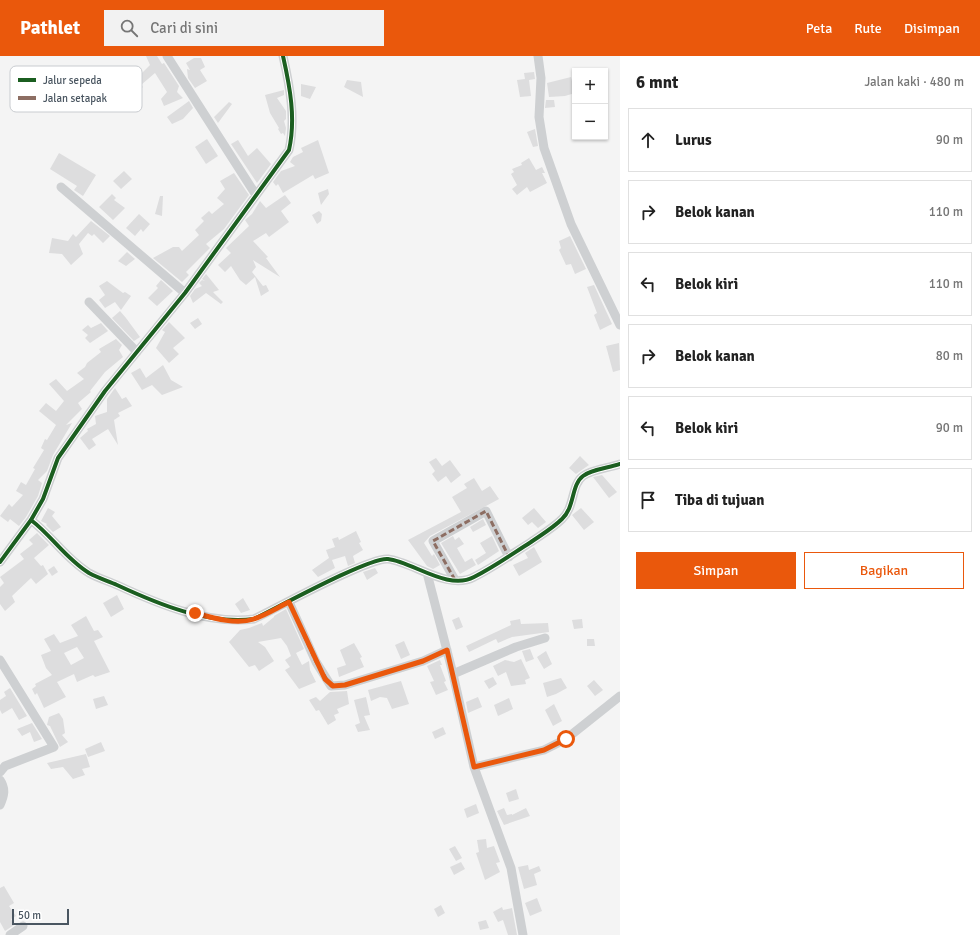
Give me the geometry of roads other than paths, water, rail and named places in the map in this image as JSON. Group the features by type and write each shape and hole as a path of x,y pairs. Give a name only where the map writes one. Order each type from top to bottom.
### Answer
{"street":[{"path":"167,56 256,195"},
{"path":"0,562 31,520 43,500 58,458 105,391 185,293 289,150 292,140 292,105 283,56"},
{"path":"538,56 541,78 539,117 544,148 571,224 620,325"},
{"path":"61,187 185,293"},
{"path":"89,302 137,352"},
{"path":"31,520 42,528 63,552 89,573 153,602 218,619 239,621 254,619 350,572 381,559 401,562 427,574 455,580 467,580 474,578 509,557 544,533 566,515 573,500 576,485 582,477 620,464"},
{"path":"455,580 433,541 486,511 509,557"},
{"path":"427,574 453,674 474,767 510,868 523,935"},
{"path":"289,602 316,662 331,686 345,685 423,661 447,650"},
{"path":"453,674 516,647 545,638"},
{"path":"0,660 54,747 5,766 0,772"},
{"path":"474,767 544,750 566,739 620,696"},
{"path":"0,780 4,786 4,796 0,805"},
{"path":"10,935 23,926"}]}
